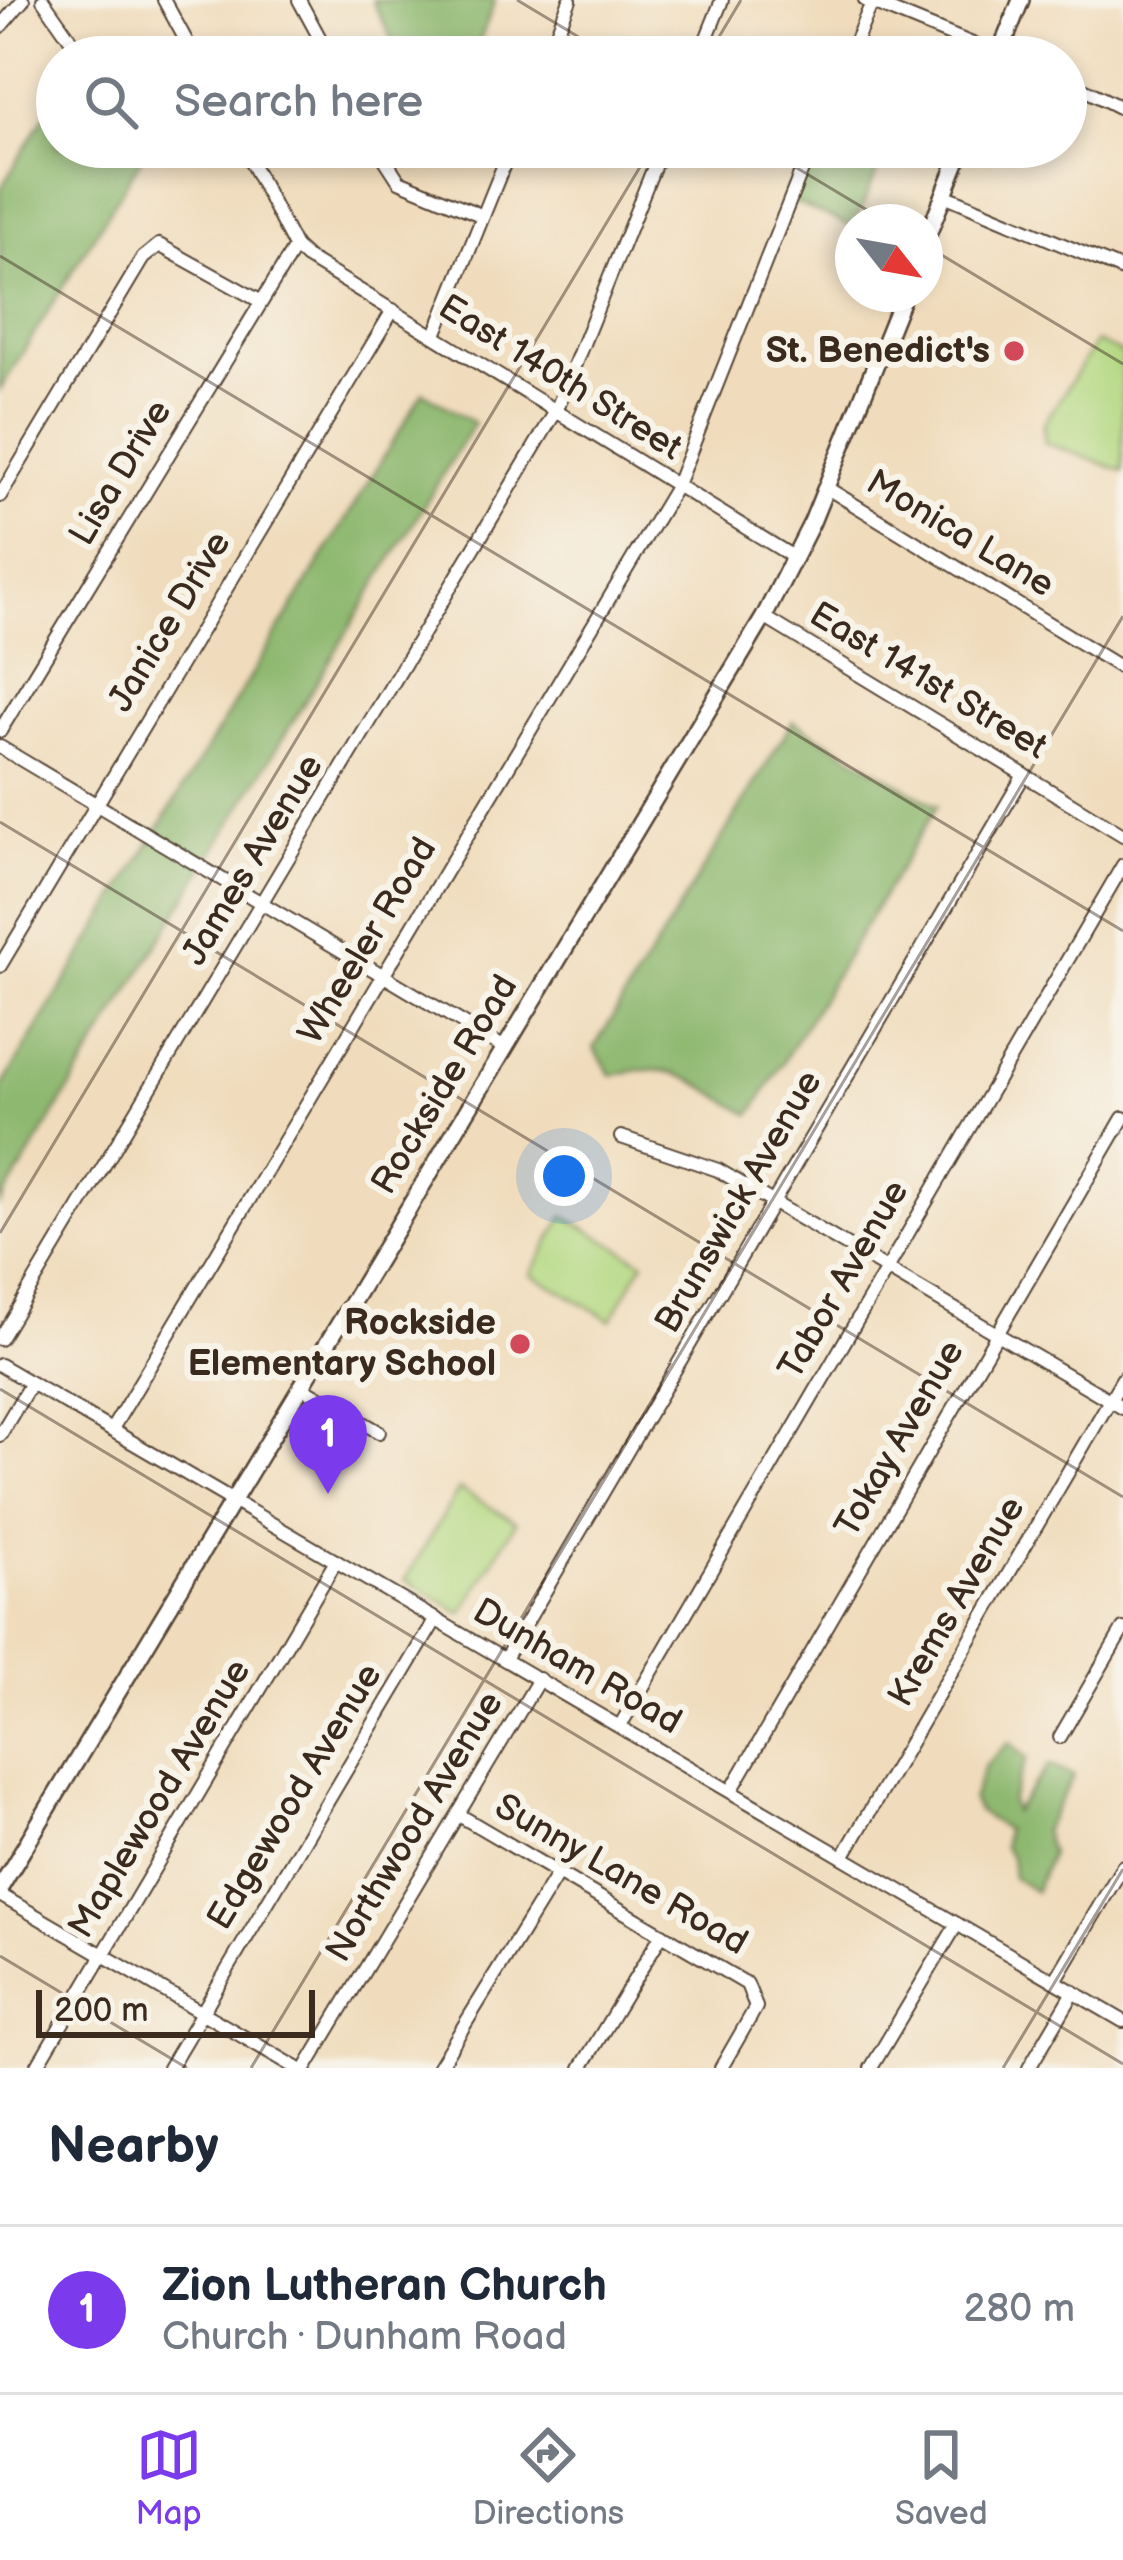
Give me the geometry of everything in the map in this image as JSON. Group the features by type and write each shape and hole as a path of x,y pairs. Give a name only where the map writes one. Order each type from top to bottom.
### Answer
{"main road":[{"path":"1008,36 1022,0"},
{"path":"940,204 955,168"},
{"name":"Rockside Road","path":"0,1892 764,616 827,488 897,312"}],"street":[{"path":"0,27 22,0"},
{"path":"43,0 68,36"},
{"path":"164,0 184,36"},
{"path":"299,0 319,36"},
{"path":"555,36 570,0"},
{"path":"707,36 722,0"},
{"path":"857,36 870,1 953,36"},
{"path":"1087,90 1118,106 1123,86"},
{"path":"252,168 295,247"},
{"path":"391,168 399,181 483,217"},
{"path":"435,335 503,168"},
{"name":"James Avenue","path":"0,1339 556,411 654,168"},
{"name":"Wheeler Road","path":"112,1429 677,485 804,168"},
{"path":"944,195 1123,270"},
{"path":"0,496 143,258 159,245 260,301"},
{"name":"East 140th Street","path":"295,247 795,558"},
{"name":"Lisa Drive","path":"0,730 295,247"},
{"name":"Janice Drive","path":"0,966 393,310"},
{"name":"Monica Lane","path":"827,488 1123,669"},
{"name":"East 141st Street","path":"764,616 1123,835"},
{"path":"0,747 503,1047"},
{"name":"Brunswick Avenue","path":"506,1659 1024,775"},
{"name":"Tabor Avenue","path":"620,1726 1123,865"},
{"name":"Tokay Avenue","path":"731,1791 1123,1118"},
{"path":"621,1137 718,1170 1117,1404"},
{"name":"Dunham Road","path":"0,1365 1123,2021"},
{"name":"Krems Avenue","path":"843,1857 1117,1404 1123,1378"},
{"path":"0,1435 32,1383"},
{"path":"299,1386 379,1432"},
{"name":"Maplewood Avenue","path":"35,2068 336,1562"},
{"name":"Edgewood Avenue","path":"169,2068 436,1619"},
{"path":"1060,1737 1123,1629"},
{"name":"Northwood Avenue","path":"302,2068 539,1679"},
{"name":"Sunny Lane Road","path":"459,1815 752,1989 753,2015 721,2068"},
{"path":"1055,1981 1123,1865"},
{"path":"438,2068 558,1874"},
{"path":"0,1892 302,2068"},
{"path":"871,2068 957,1924"},
{"path":"581,2068 662,1934"},
{"path":"1029,2068 1074,1993"}],"green space":[{"path":"372,0 495,0 482,36 390,36"},
{"path":"36,130 36,168 135,168 0,390 0,190"},
{"path":"803,168 879,168 863,204 835,204 835,220 790,201"},
{"path":"1096,342 1123,354 1123,471 1045,443 1043,425"},
{"path":"423,392 474,423 0,1204 0,1090"},
{"path":"793,721 937,806 751,1115 669,1072 612,1076 594,1048"},
{"path":"564,1216 644,1262 611,1320 531,1274"},
{"path":"459,1489 516,1522 462,1613 405,1580"},
{"path":"1009,1742 1027,1758 1011,1801 1014,1812 1049,1765 1074,1776 1043,1831 1050,1853 1035,1892 1013,1878 1011,1857 1003,1847 1005,1829 978,1812 972,1800 984,1767"}],"place":[{"name":"St. Benedict's","path":"1014,351"},
{"name":"Rockside Elementary School","path":"520,1344"},
{"name":"Zion Lutheran Church","path":"328,1494"}]}
